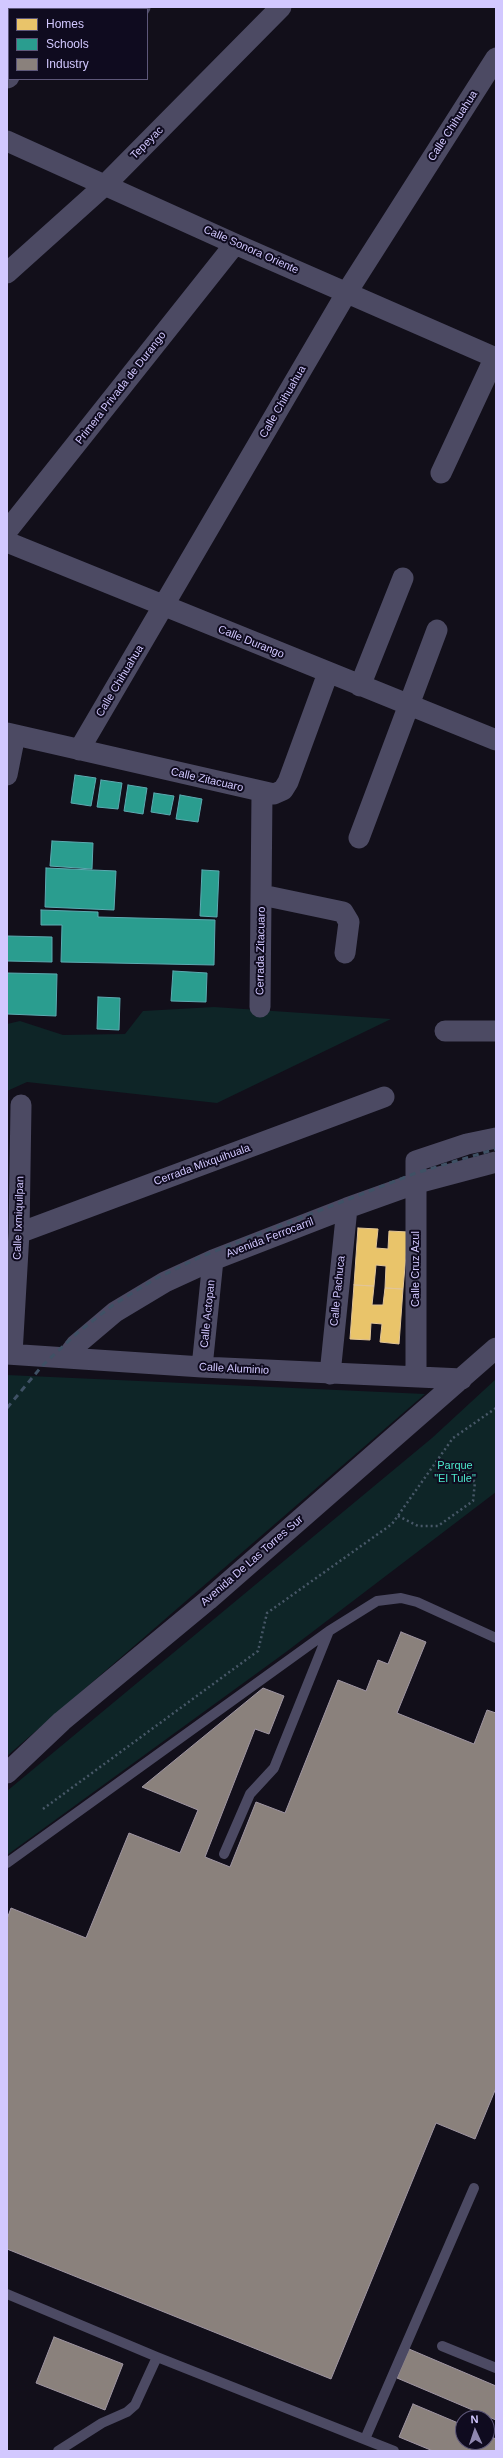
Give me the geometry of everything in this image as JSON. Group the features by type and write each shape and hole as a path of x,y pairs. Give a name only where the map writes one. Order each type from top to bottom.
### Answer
{"street":[{"name":"Tepeyac","path":"7,273 105,185 281,7"},
{"name":"Calle Chihuahua","path":"79,750 347,292 496,58"},
{"name":"Calle Sonora Oriente","path":"7,141 235,244 495,358"},
{"name":"Primera Privada de Durango","path":"7,531 235,244"},
{"path":"441,473 495,358"},
{"name":"Calle Durango","path":"7,542 164,607 496,740"},
{"path":"360,686 403,578"},
{"path":"359,838 410,706 437,630"},
{"name":"Calle Zitacuaro","path":"11,734 262,793 274,794 286,787 328,673"},
{"path":"7,775 11,734"},
{"name":"Cerrada Zitacuaro","path":"260,1007 262,793"},
{"name":"Cerrada Zitacuaro","path":"262,896 347,914 348,922 346,953"},
{"path":"445,1032 496,1031"},
{"name":"Cerrada Mixquihuala","path":"19,1233 384,1097"},
{"name":"Calle Ixmiquilpan","path":"10,1354 19,1233 21,1105"},
{"name":"Calle Cruz Azul","path":"416,1377 416,1161 467,1144 496,1138"},
{"name":"Avenida Ferrocarril","path":"66,1357 76,1345 115,1312 165,1282 213,1260 347,1208 417,1183 496,1162"},
{"name":"Calle Pachuca","path":"330,1374 347,1208"},
{"name":"Calle Actopan","path":"202,1367 213,1260"},
{"name":"Avenida De Las Torres Sur","path":"7,1773 62,1721 208,1600 496,1348"},
{"name":"Calle Aluminio","path":"10,1354 202,1367 462,1379"}],"lane":[{"path":"7,1863 329,1631 376,1600 401,1598 417,1602 496,1638"},
{"path":"224,1854 250,1794 274,1768 329,1631"},
{"path":"364,2438 474,2188"},
{"path":"7,2294 157,2357 394,2451"},
{"path":"442,2346 496,2368"},
{"path":"58,2451 102,2423 128,2412 135,2405 157,2357"}],"path":[{"path":"42,1809 258,1651 267,1613 392,1524 453,1438 496,1408"},
{"path":"398,1516 418,1526 438,1526 473,1501 474,1482 459,1467 436,1462"}],"green space":[{"path":"214,1007 391,1019 217,1103 27,1082 7,1091 7,1024 20,1021 63,1035 125,1034 143,1011"},
{"path":"7,1375 425,1394 7,1756"},
{"name":"Parque \"El Tule\"","path":"496,1379 496,1492 286,1652 7,1855 7,1791 432,1438"}],"building: Homes":[{"path":"358,1228 378,1229 376,1248 388,1249 389,1231 408,1232 403,1289 385,1288 386,1266 376,1265 374,1286 354,1285"},
{"path":"354,1285 374,1286 372,1305 383,1305 385,1288 403,1289 399,1344 380,1342 382,1324 371,1323 370,1340 350,1339"}],"building: Schools":[{"path":"75,775 96,778 91,806 71,803"},
{"path":"101,780 122,783 118,809 97,807"},
{"path":"128,785 147,788 143,814 124,811"},
{"path":"154,793 174,796 170,815 151,812"},
{"path":"180,795 202,799 198,822 176,819"},
{"path":"52,841 93,843 92,869 50,866"},
{"path":"46,868 116,871 114,910 45,907"},
{"path":"202,870 219,871 217,917 200,916"},
{"path":"41,910 98,912 98,917 215,920 214,965 61,962 62,925 41,925"},
{"path":"7,936 52,937 52,962 7,961"},
{"path":"173,971 207,973 206,1002 171,1001"},
{"path":"7,973 57,974 56,1016 7,1014"},
{"path":"98,997 120,998 119,1030 97,1029"}],"building: Industry":[{"path":"401,1632 426,1642 397,1713 474,1744 487,1710 496,1713 496,2088 475,2139 436,2123 331,2379 7,2249 7,1919 11,1908 86,1938 129,1833 180,1853 198,1810 142,1787 263,1688 284,1696 269,1734 255,1729 205,1857 230,1867 256,1802 285,1813 338,1680 366,1691 378,1660 388,1664"},
{"path":"54,2337 123,2364 105,2410 36,2383"},
{"path":"409,2349 496,2386 496,2420 495,2410 472,2410 397,2378"},
{"path":"413,2404 455,2422 455,2450 495,2450 495,2439 496,2451 433,2451 399,2437"}],"railway":[{"path":"7,1408 42,1366 76,1334 113,1305 155,1279 200,1257 416,1173 496,1149"}]}
